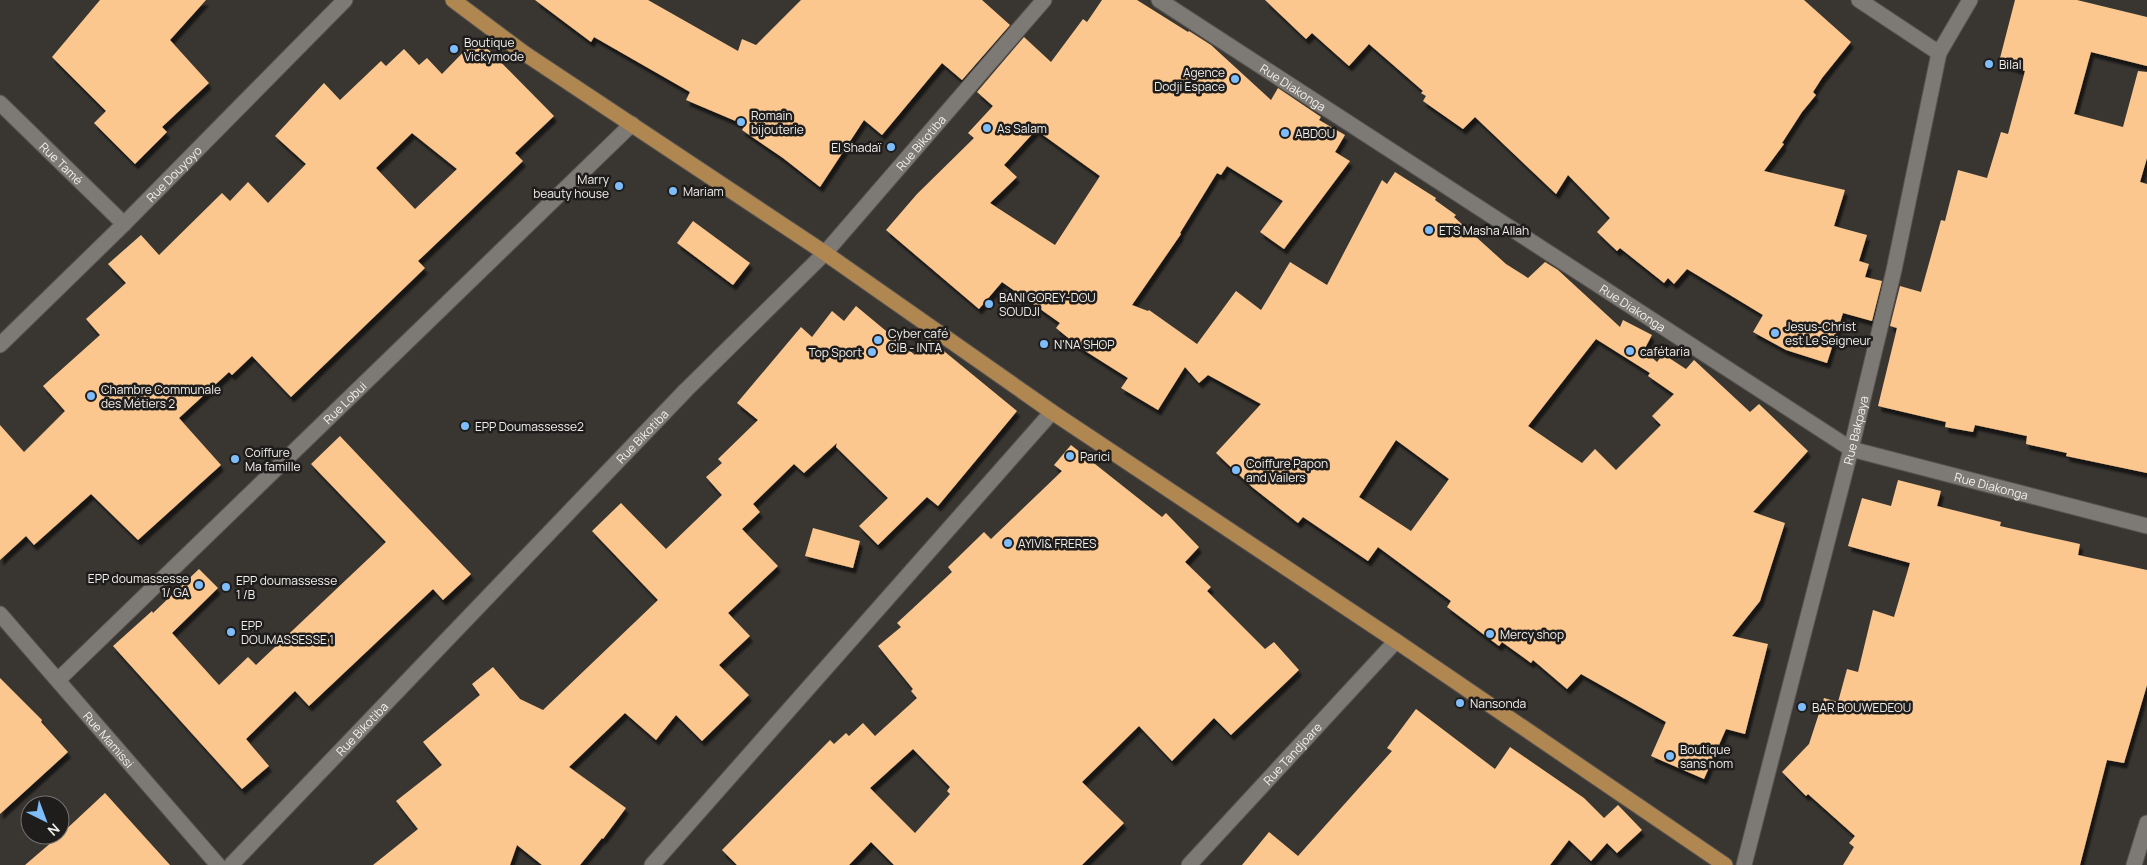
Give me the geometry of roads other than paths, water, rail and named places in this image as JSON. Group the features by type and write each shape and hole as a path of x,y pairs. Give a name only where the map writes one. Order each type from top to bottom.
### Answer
{"main road":[{"path":"453,0 524,53 824,252 1052,412 1725,865"}],"street":[{"name":"Rue Douyoyo","path":"0,345 124,224 345,0"},
{"name":"Rue Bikotiba","path":"231,865 686,390 824,252 1044,0"},
{"name":"Rue Diakonga","path":"1159,0 1851,449 2147,526"},
{"path":"1859,0 1939,53"},
{"name":"Rue Bakpaya","path":"1744,865 1851,449 1894,270 1939,53 1970,0"},
{"name":"Rue Tamé","path":"0,103 124,224"},
{"name":"Rue Lobui","path":"58,680 632,124"},
{"path":"652,865 1052,412"},
{"name":"Rue Mamissi","path":"0,614 218,865"},
{"name":"Rue Tandjoare","path":"1189,865 1396,642"},
{"path":"2134,865 2147,823"}],"place":[{"name":"Boutique Vickymode","path":"454,49"},
{"name":"Bilal","path":"1989,64"},
{"name":"Agence Dodji Espace","path":"1235,79"},
{"name":"Romain bijouterie","path":"741,122"},
{"name":"As Salam","path":"987,128"},
{"name":"ABDOU","path":"1285,133"},
{"name":"El Shadaï","path":"891,147"},
{"name":"Marry beauty house","path":"619,186"},
{"name":"Mariam","path":"673,191"},
{"name":"ETS Masha Allah","path":"1429,230"},
{"name":"BANI GOREY-DOU SOUDJI","path":"989,304"},
{"name":"Jesus-Christ est Le Seigneur","path":"1775,333"},
{"name":"Cyber café CIB - INTA","path":"878,340"},
{"name":"N'NA SHOP","path":"1044,344"},
{"name":"cafétaria","path":"1630,351"},
{"name":"Top Sport","path":"872,352"},
{"name":"Chambre Communale des Métiers 2","path":"91,396"},
{"name":"EPP Doumassesse2","path":"465,426"},
{"name":"Parici","path":"1070,456"},
{"name":"Coiffure Ma famille","path":"235,459"},
{"name":"Coiffure Papon and Vailers","path":"1236,470"},
{"name":"AYIVI& FRERES","path":"1008,543"},
{"name":"EPP doumassesse 1/ GA","path":"199,585"},
{"name":"EPP doumassesse 1 /B","path":"226,587"},
{"name":"EPP DOUMASSESSE 1","path":"231,632"},
{"name":"Mercy shop","path":"1490,634"},
{"name":"Nansonda","path":"1460,703"},
{"name":"BAR BOUWEDEOU","path":"1802,707"},
{"name":"Boutique sans nom","path":"1670,756"}]}
